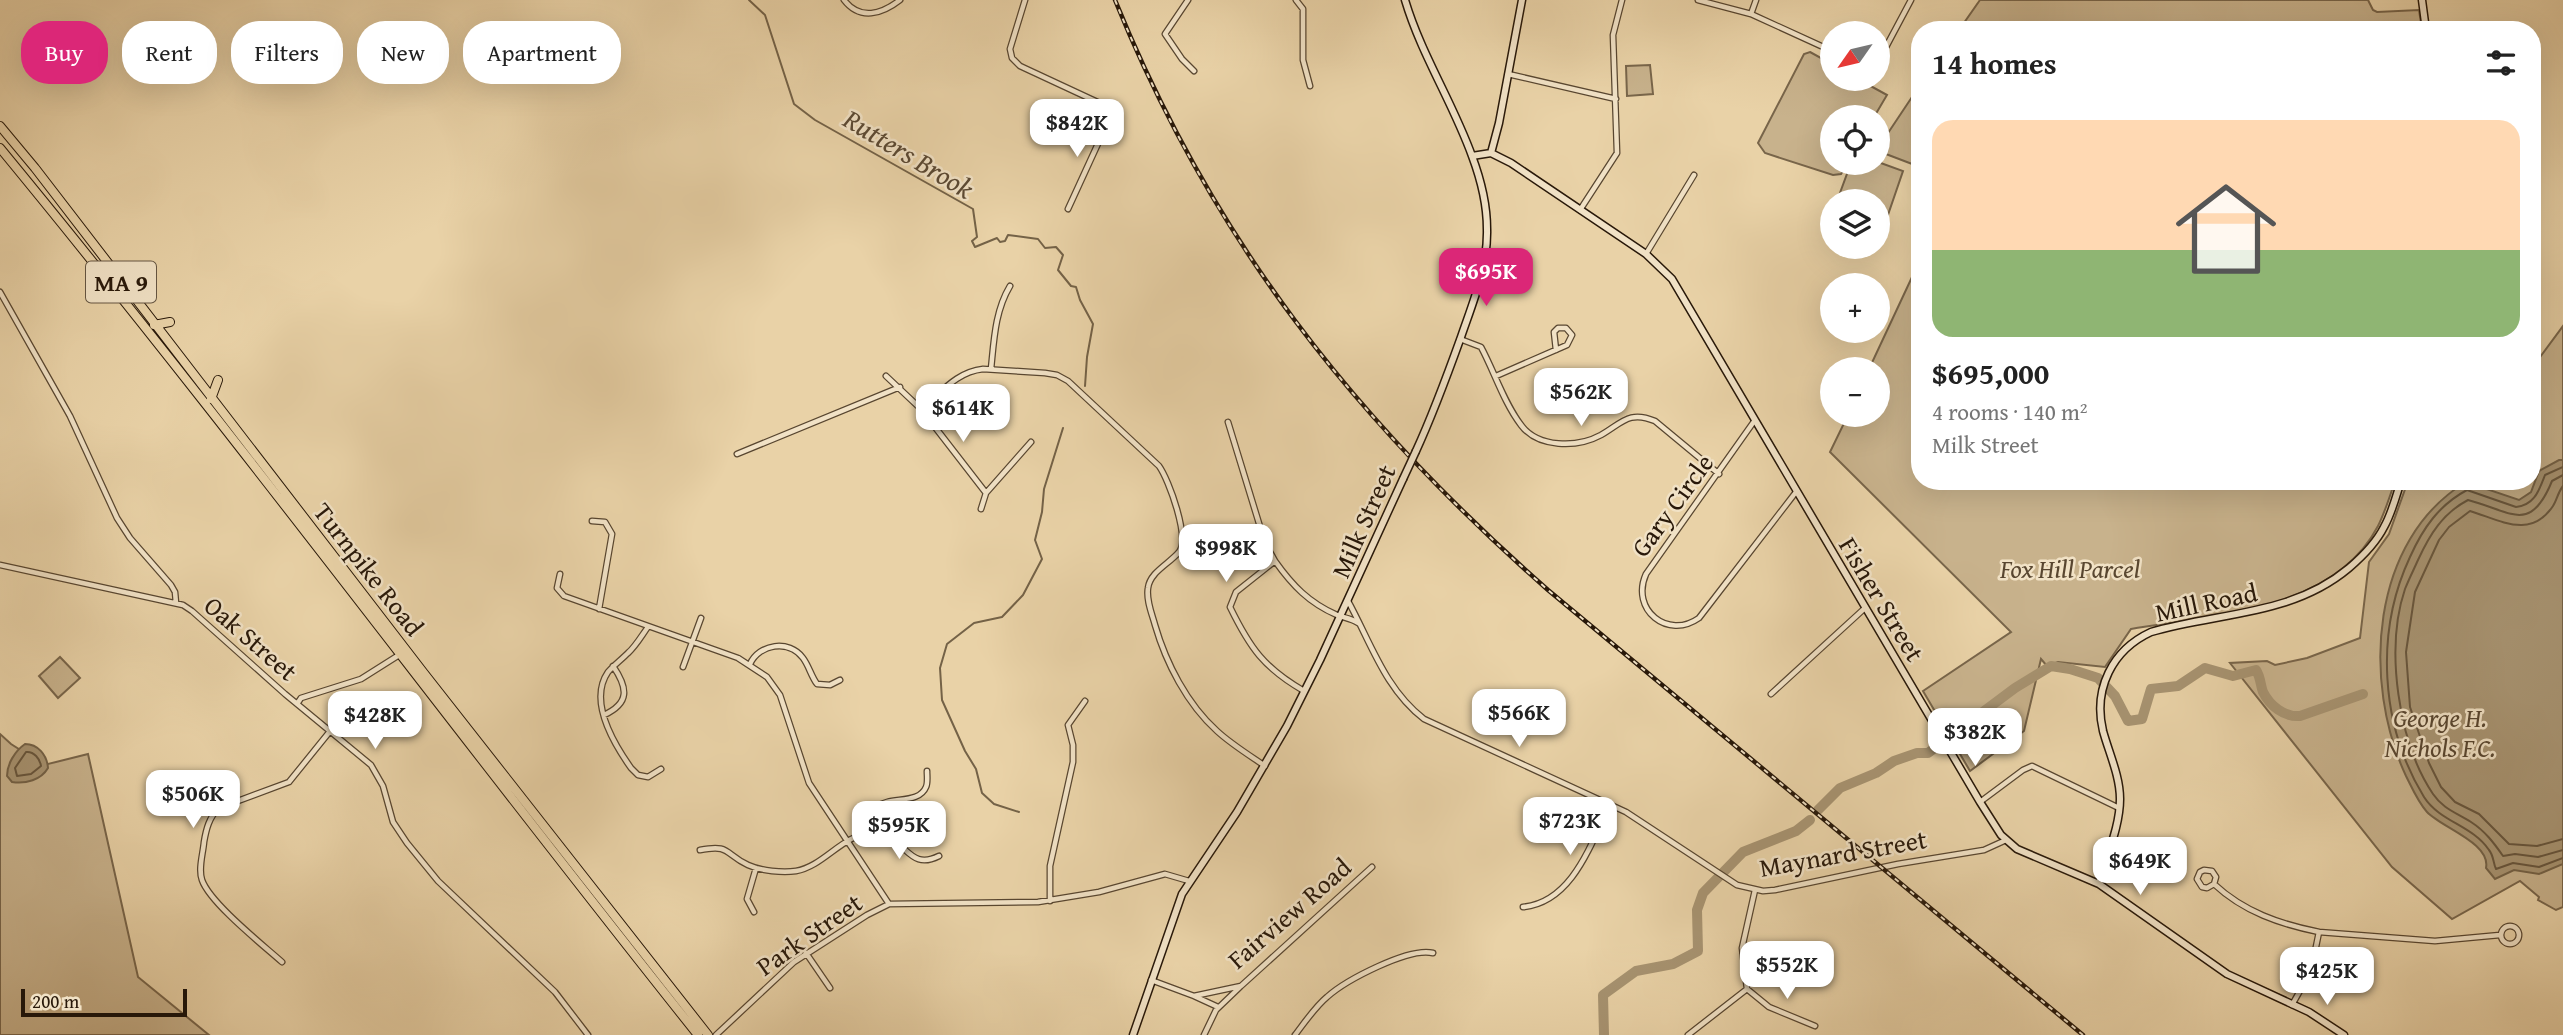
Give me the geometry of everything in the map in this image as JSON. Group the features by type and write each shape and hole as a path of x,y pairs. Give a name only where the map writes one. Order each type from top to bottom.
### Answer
{"highway":[{"name":"Turnpike Road","path":"0,126 35,167 211,399 708,1035"},
{"name":"Turnpike Road","path":"0,148 155,340 698,1035"},
{"path":"154,325 170,322"},
{"path":"211,399 218,380"}],"main road":[{"name":"Milk Street","path":"1133,1035 1177,906 1189,881 1265,766 1348,601 1436,406 1480,279 1487,243 1486,205 1472,156 1405,0"},
{"path":"1472,156 1491,153 1521,0"},
{"path":"2423,0 2425,21"},
{"name":"Fisher Street","path":"1491,153 1511,163 1646,254 1679,289 1980,803 2006,840 2030,856 2099,884 2227,974 2328,1023 2344,1035"},
{"name":"Mill Road","path":"2099,884 2119,808 2119,786 2103,731 2100,705 2108,672 2129,645 2151,632 2276,607 2303,597 2330,582 2359,559 2379,536 2398,490"}],"street":[{"path":"844,0 854,10 867,14 887,9 900,0"},
{"path":"1025,0 1010,48 1012,58 1020,65 1106,106 1109,110 1107,124 1068,209"},
{"path":"1188,0 1165,34 1182,60 1194,71"},
{"path":"1296,0 1303,9 1303,60 1310,86"},
{"path":"1580,210 1616,157 1618,140 1613,35 1622,0"},
{"path":"1698,0 1751,14 1820,46"},
{"path":"1751,14 1756,0"},
{"path":"1890,39 1911,0"},
{"path":"1507,74 1616,99"},
{"path":"1646,254 1695,175"},
{"path":"991,370 997,318 1002,299 1010,286"},
{"name":"Oak Street","path":"0,292 70,416 117,518 130,538 175,592 176,603 192,611 371,765 383,786 393,822 430,871 547,983 589,1035"},
{"path":"1496,376 1556,350 1571,341 1572,335 1568,328 1560,327 1554,332 1556,350"},
{"path":"1460,339 1481,347 1520,425 1539,440 1563,443 1588,440 1600,436 1631,416 1643,416 1655,421 1719,474"},
{"path":"921,409 971,370 1057,375 1068,381 1159,466 1166,476 1182,537 1178,552 1153,576 1147,587 1162,649 1173,671 1208,722 1226,739 1265,766"},
{"path":"886,376 921,409 985,493"},
{"path":"737,454 900,387"},
{"name":"Gary Circle","path":"1755,420 1644,579 1644,604 1651,615 1663,624 1684,626 1701,616 1796,492"},
{"path":"1228,422 1265,543 1275,561 1297,590 1340,617 1349,618 1359,624"},
{"path":"981,509 985,493 1031,442"},
{"path":"592,521 605,522 612,534 599,610"},
{"path":"1275,561 1236,592 1230,607 1266,665 1305,691"},
{"path":"0,565 176,603"},
{"path":"560,573 556,584 560,593 599,610 693,641 750,664 767,677 780,695 809,783 889,904"},
{"name":"Maynard Street","path":"1348,601 1390,684 1405,703 1424,719 1610,804 1638,819 1737,885 1755,890 1775,891 1898,863 1984,850 2006,840"},
{"path":"1771,694 1865,608"},
{"path":"683,667 701,618"},
{"path":"648,626 633,648 613,666 603,681 600,699 604,715 626,761 638,775 648,777 662,769"},
{"path":"750,664 753,657 767,648 789,647 803,657 817,684 823,686 840,680"},
{"path":"297,704 301,698 361,679 400,655"},
{"path":"604,715 620,707 624,696 624,683 613,666"},
{"path":"1051,901 1050,866 1073,762 1073,745 1068,725 1085,701"},
{"path":"282,962 225,909 204,885 201,873 205,832 219,808 279,788 294,778 331,730"},
{"path":"1980,803 2032,766 2119,808"},
{"path":"871,834 871,818 878,807 888,801 920,794 926,788 927,771"},
{"path":"1524,907 1544,903 1564,887 1585,857 1610,804"},
{"path":"700,850 719,847 756,868 796,871 815,863 848,841 871,834 894,839 917,860 926,862 939,856"},
{"name":"Fairview Road","path":"1194,996 1241,986 1372,867"},
{"path":"754,912 747,899 756,868"},
{"path":"2204,870 2212,871 2216,877 2214,884 2207,888 2200,886 2197,879 2199,874 2204,870"},
{"name":"Park Street","path":"716,1035 775,978 806,953 889,904 1051,901 1111,889 1165,874 1189,881"},
{"path":"2214,884 2260,915 2293,927 2319,932 2435,941 2500,936"},
{"path":"1755,890 1742,948 1747,989 1769,1007 1815,1026"},
{"path":"2511,926 2516,928 2519,937 2514,944 2508,945 2500,936 2505,928 2511,926"},
{"path":"2292,1005 2311,971 2319,932"},
{"path":"1296,1035 1326,998 1346,984 1419,952 1433,953"},
{"path":"806,953 830,988"},
{"path":"1151,980 1218,1007"},
{"path":"1205,1035 1218,1007 1241,986"},
{"path":"1688,1035 1747,989"}],"green space":[{"path":"1980,0 2368,0 2377,12 2419,10 2421,21 1965,21"},
{"path":"1810,52 1820,57 1820,91 1880,91 1887,95 1881,105 1820,105 1820,171 1765,153 1758,143 1804,54"},
{"path":"1650,65 1653,94 1627,96 1626,66"},
{"path":"1911,98 1911,164 1890,156 1890,130"},
{"path":"1890,166 1903,171 1890,209 1890,189 1841,189 1847,175 1890,175"},
{"name":"Fox Hill Parcel","path":"1911,279 1911,490 2392,490 2378,526 2358,554 2333,576 2302,592 2234,613 2131,629 2105,667 2058,662 2047,666 2041,659 2024,731 1970,771 1923,691 2011,632 1830,452 1842,427 1890,427 1890,357 1875,357 1881,343 1890,343 1890,324"},
{"name":"George H. Nichols F.C.","path":"2563,326 2563,907 2556,910 2538,900 2539,897 2520,881 2452,919 2392,867 2230,663 2267,661 2275,665 2307,658 2360,638 2369,562 2389,534 2405,490 2541,490 2541,356"},
{"path":"60,657 80,678 58,698 39,676"},
{"path":"0,734 44,765 88,754 138,977 209,1035 0,1035"}],"water":[{"name":"George H. Nichols F.C.","path":"2563,460 2563,864 2539,874 2514,870 2495,879 2486,868 2486,859 2481,851 2427,812 2406,776 2392,739 2383,699 2380,657 2384,616 2393,576 2410,539 2434,507 2456,490 2490,490 2519,500 2532,490 2541,490 2541,470"},
{"path":"25,744 41,751 48,768 33,780 12,782 7,776 8,767"}],"waterway":[{"name":"Rutters Brook","path":"749,0 765,15 794,104 815,120 973,209 977,237 972,241 975,247 997,238 1000,242 1005,241 1008,235 1038,239 1045,248 1056,247 1063,255 1058,270 1071,286 1076,287 1093,324 1085,386"},
{"name":"Rutters Brook","path":"1019,812 994,804 982,793 976,769 942,700 940,668 947,644 974,623 1002,617 1023,595 1042,559 1035,540 1044,489 1063,428"},
{"path":"1818,810 1840,788 1876,773 1894,761 1917,753 1928,753 2015,688 2051,666 2098,678 2115,696 2128,721 2142,719 2151,689 2178,686 2205,668 2233,676 2256,670 2269,702 2283,713 2294,716 2363,694"},
{"path":"1604,1035 1603,995 1636,971 1673,964 1698,951 1697,910 1703,893 1743,852 1796,831 1810,820"}],"railway":[{"path":"1115,0 1154,88 1197,170 1244,247 1296,321 1352,392 1412,460 1548,590 2083,1035"}]}
